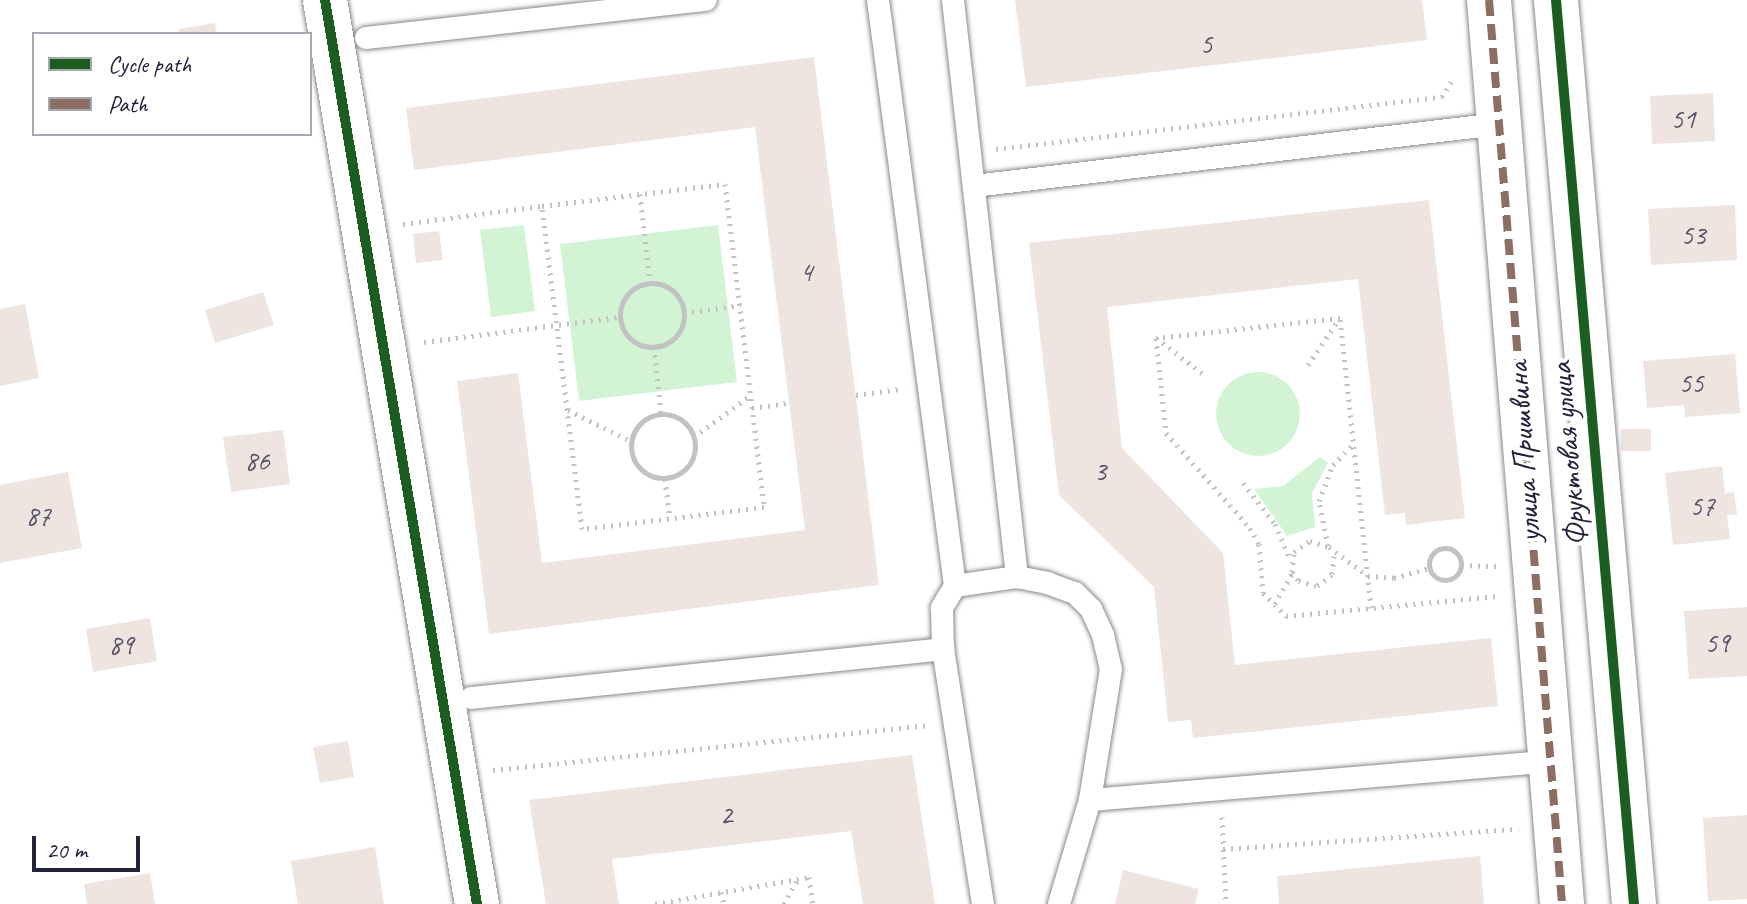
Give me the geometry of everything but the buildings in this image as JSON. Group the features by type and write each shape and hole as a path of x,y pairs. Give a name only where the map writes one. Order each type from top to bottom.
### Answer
{"street":[{"path":"325,0 477,904"},
{"name":"улица Пришвина","path":"1489,0 1562,904"},
{"name":"Фруктовая улица","path":"1556,0 1634,904"}],"lane":[{"path":"366,38 706,0"},
{"path":"878,0 955,586 942,608 943,649 983,904"},
{"path":"953,0 1017,577"},
{"path":"974,186 1499,124"},
{"path":"955,586 1017,577 1075,593 1091,609 1103,635 1111,669 1090,800 1059,904"},
{"path":"471,698 943,649"},
{"path":"1090,800 1551,761"}],"path":[{"path":"970,152 1442,97 1459,71"},
{"path":"364,229 542,206 725,184 764,507 582,529 542,206"},
{"path":"640,194 650,283"},
{"path":"650,283 676,294 684,313 678,334 654,347 628,337 620,317 625,297 650,283"},
{"path":"684,313 740,305"},
{"path":"383,348 620,317"},
{"path":"1340,318 1371,608"},
{"path":"1156,338 1340,318"},
{"path":"1308,365 1340,318"},
{"path":"1156,338 1166,433 1250,528 1259,544 1263,593 1286,616 1535,593"},
{"path":"1156,338 1202,373"},
{"path":"654,347 661,414"},
{"path":"856,395 929,385"},
{"path":"694,437 751,395"},
{"path":"752,408 789,403"},
{"path":"567,409 631,441"},
{"path":"661,414 687,424 694,437 690,465 665,479 639,468 631,441 637,427 661,414"},
{"path":"1354,443 1333,465 1319,501 1329,547 1334,556 1368,576 1394,578 1429,568"},
{"path":"665,479 670,518"},
{"path":"1243,483 1275,524 1292,572 1298,580 1316,586 1332,575 1334,556"},
{"path":"1291,562 1294,552 1310,541 1329,547"},
{"path":"1437,549 1454,550 1462,565 1453,579 1436,578 1429,568 1437,549"},
{"path":"1275,604 1292,572"},
{"path":"453,774 953,723"},
{"path":"1220,788 1226,904"},
{"path":"1223,849 1384,834 1556,828"},
{"path":"655,904 809,877 813,904"},
{"path":"784,904 798,879"},
{"path":"721,892 724,904"}],"green space":[{"path":"524,225 535,311 491,317 480,230"},
{"path":"718,225 737,382 579,401 560,244"},
{"path":"1258,372 1274,375 1288,384 1297,398 1300,414 1297,430 1288,444 1274,453 1258,456 1242,453 1228,444 1219,430 1216,414 1219,398 1228,384 1242,375"},
{"path":"1320,457 1328,463 1312,493 1315,527 1287,536 1254,489 1283,486"}],"marked path":[{"path":"1489,0 1562,904"}],"cycle path":[{"path":"325,0 477,904"},
{"path":"1556,0 1634,904"}]}
